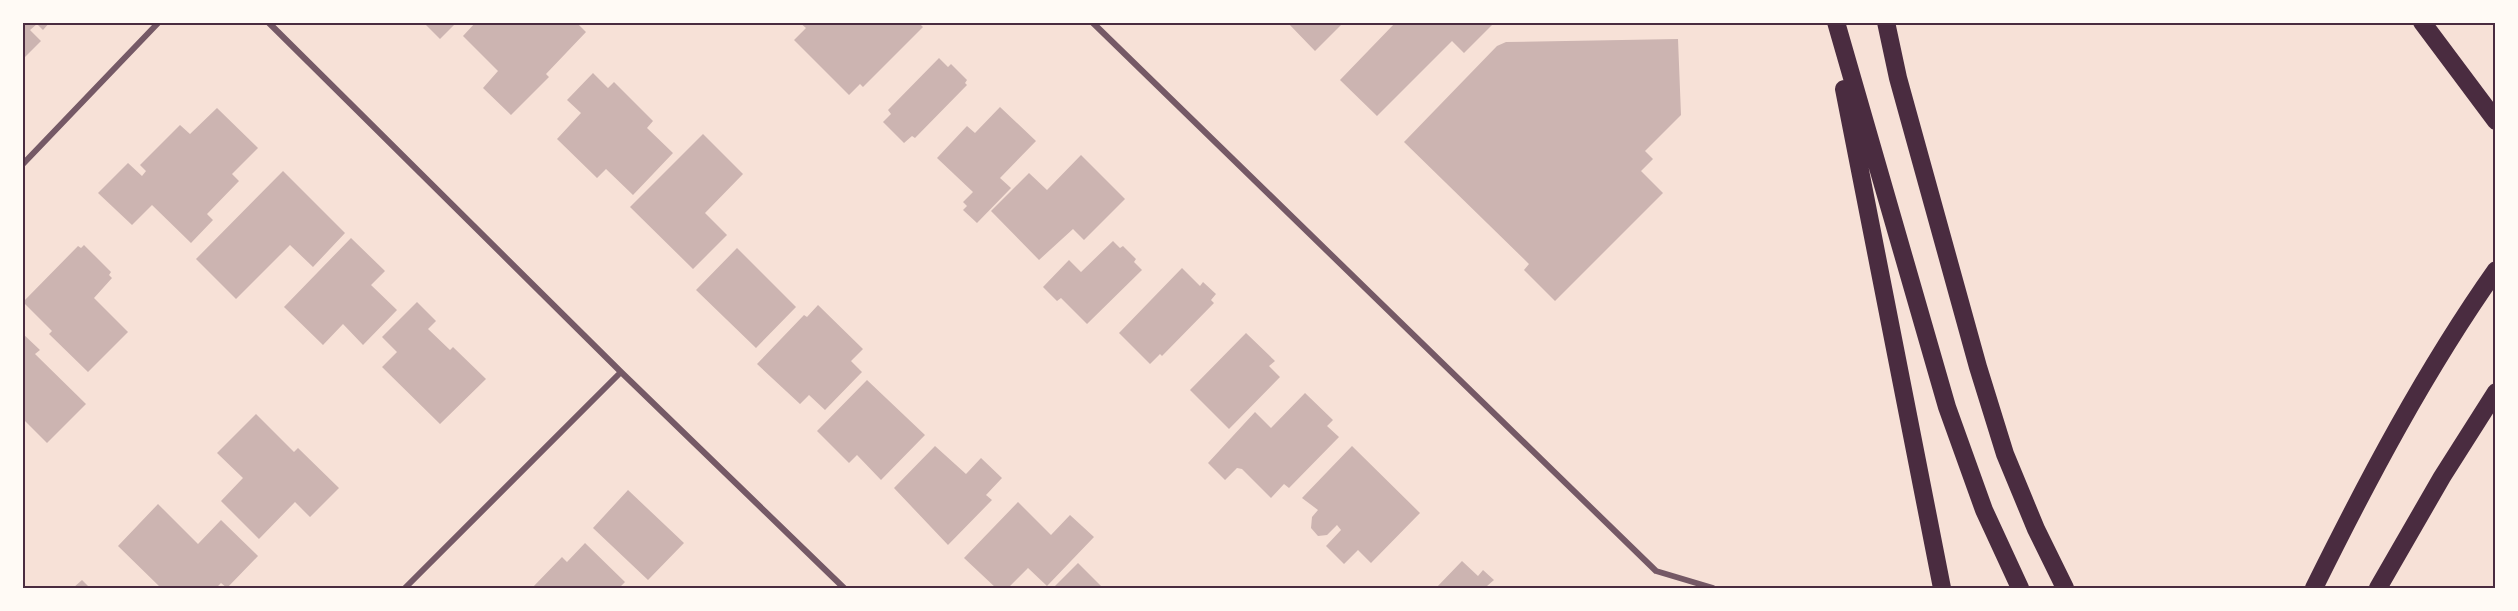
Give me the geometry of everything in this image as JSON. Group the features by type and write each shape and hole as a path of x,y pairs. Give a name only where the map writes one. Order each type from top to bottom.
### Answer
{"highway":[{"path":"1831,22 1942,588"},
{"path":"1836,22 1947,407 1984,510 2020,588"},
{"path":"1886,22 1898,78 1978,367 2005,454 2036,529 2065,588"},
{"path":"2422,22 2496,121"},
{"path":"2314,588 2364,487 2474,301 2496,270"},
{"path":"2378,588 2442,477 2496,392"}],"street":[{"path":"22,165 159,22"},
{"path":"268,22 621,372 844,588"},
{"path":"1092,22 1656,571 1713,588"},
{"path":"405,588 621,372"}],"building":[{"path":"22,22 50,22 43,30 37,24 30,30 41,41 22,60"},
{"path":"423,22 457,22 440,39"},
{"path":"476,22 576,22 586,32 546,74 549,77 511,115 483,88 498,71 463,36"},
{"path":"799,22 918,22 923,27 863,87 860,84 849,95 794,40 806,28"},
{"path":"1287,22 1344,22 1315,51"},
{"path":"1396,22 1495,22 1464,53 1452,41 1377,116 1340,80"},
{"path":"1678,39 1681,115 1645,151 1653,159 1641,171 1663,193 1555,301 1524,270 1529,264 1404,142 1497,46 1506,42"},
{"path":"939,58 948,67 951,64 967,80 965,83 967,85 915,138 912,136 904,143 883,122 891,114 888,110"},
{"path":"593,73 608,88 614,82 653,121 647,128 673,153 633,195 606,169 597,178 557,139 581,113 567,100"},
{"path":"1000,107 1036,141 1000,178 1011,188 977,223 963,210 967,206 963,202 973,192 937,158 967,126 975,133"},
{"path":"217,108 258,148 232,174 239,181 207,214 213,220 191,243 152,205 132,225 98,193 128,163 142,176 146,171 140,165 180,125 190,134"},
{"path":"703,134 743,174 705,213 727,235 693,269 630,207"},
{"path":"1081,155 1125,199 1084,240 1073,229 1039,260 991,211 1029,173 1047,190"},
{"path":"283,171 345,233 313,267 290,245 236,299 196,259"},
{"path":"351,238 385,271 371,285 397,310 363,345 343,324 323,345 284,307"},
{"path":"1113,241 1120,248 1123,246 1136,259 1134,262 1142,270 1087,324 1061,298 1057,301 1043,287 1069,260 1081,272"},
{"path":"84,245 111,272 109,275 112,278 94,298 128,332 88,372 49,334 52,331 23,302 78,246 81,248"},
{"path":"737,248 796,307 756,348 696,290"},
{"path":"1182,268 1200,286 1203,282 1216,294 1211,300 1214,303 1162,356 1160,354 1150,364 1119,333"},
{"path":"417,302 436,321 428,329 450,350 453,347 486,379 440,424 382,367 397,352 382,337"},
{"path":"818,305 863,349 851,361 862,372 825,410 809,395 800,404 757,364 804,315 807,317"},
{"path":"22,333 40,350 35,354 86,404 47,443 22,418"},
{"path":"1246,333 1275,361 1269,366 1280,377 1229,429 1190,390"},
{"path":"867,380 925,435 881,480 857,455 849,463 817,431"},
{"path":"1305,393 1333,420 1327,426 1339,437 1289,488 1284,484 1271,498 1242,469 1237,468 1225,480 1208,463 1255,412 1271,428"},
{"path":"256,414 294,452 298,448 339,488 310,517 295,502 259,539 221,501 243,478 217,453"},
{"path":"935,446 966,474 981,458 1002,478 986,495 992,500 948,545 894,488"},
{"path":"1352,446 1420,513 1371,563 1358,550 1344,564 1326,546 1341,530 1337,525 1327,535 1318,536 1311,528 1312,517 1318,510 1302,498"},
{"path":"628,490 684,543 648,580 593,528"},
{"path":"1018,502 1051,535 1070,515 1094,537 1047,586 1028,568 1008,588 996,588 964,558"},
{"path":"158,504 198,544 221,520 258,556 227,588 221,583 216,588 161,588 118,546"},
{"path":"585,543 625,582 619,588 532,588 562,557 567,562"},
{"path":"1462,561 1478,576 1483,570 1494,580 1487,586 1489,588 1436,588"},
{"path":"1078,563 1103,588 1053,588"},
{"path":"82,580 90,588 73,588"}]}
